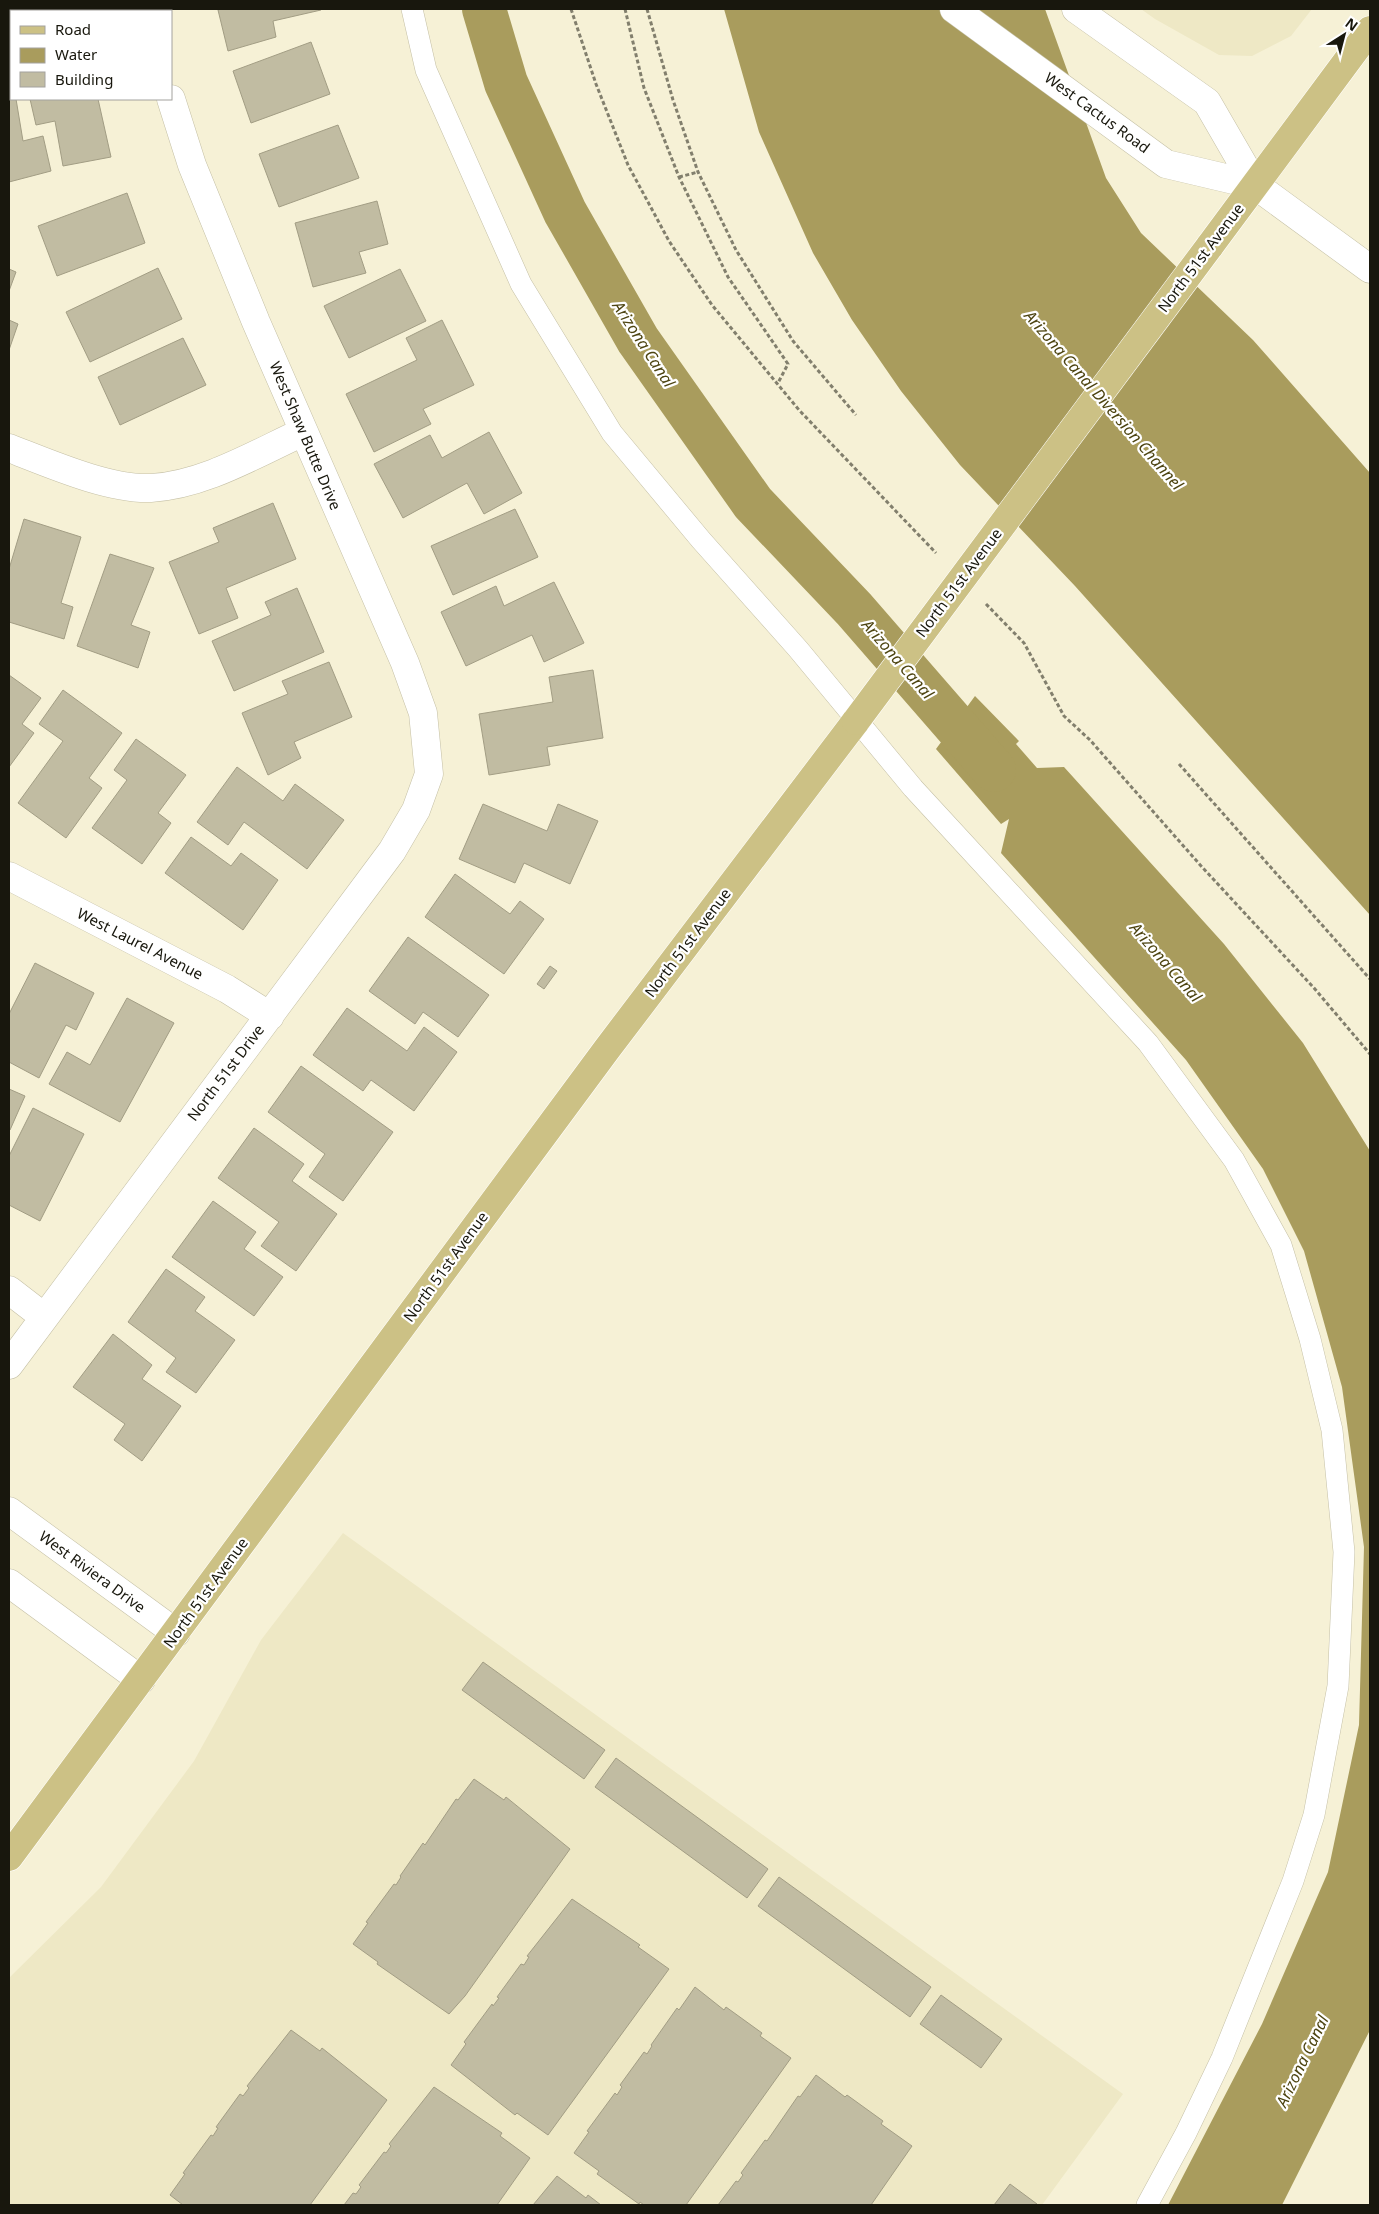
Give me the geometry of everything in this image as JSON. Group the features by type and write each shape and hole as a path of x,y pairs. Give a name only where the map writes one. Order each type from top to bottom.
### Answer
{"main road":[{"name":"North 51st Avenue","path":"9,1857 607,1049 856,721 1370,30"}],"street":[{"name":"West Cactus Road","path":"954,9 1166,164 1255,185 1370,269"},
{"name":"West Cactus Road","path":"1076,9 1207,102 1255,185"},
{"name":"West Shaw Butte Drive","path":"171,100 192,165 303,432 405,663 423,713 429,774"},
{"path":"9,448 99,481 149,488 193,481 303,432"},
{"name":"North 51st Drive","path":"9,1365 392,851 416,810 429,774"},
{"name":"West Laurel Avenue","path":"9,876 227,989 270,1016"},
{"path":"9,1290 44,1317"},
{"name":"West Riviera Drive","path":"9,1511 176,1633"},
{"path":"9,1583 141,1680"}],"lane":[{"path":"412,9 426,70 521,284 612,433 700,540 798,649 912,788 1148,1043 1234,1160 1281,1245 1310,1339 1332,1430 1344,1552 1338,1686 1314,1815 1287,1898 1222,2058 1186,2133 1147,2205"}],"path":[{"path":"625,9 644,88 679,177 728,277 788,364 778,383"},
{"path":"647,9 673,100 698,172 736,250 792,341 856,415"},
{"path":"679,177 698,172"},
{"path":"1179,764 1370,979"}],"shaded area":[{"path":"1141,9 1312,9 1291,36 1252,56 1219,55 1155,19"},
{"path":"343,1533 1123,2094 1042,2205 9,2205 9,1978 101,1887 194,1761 261,1640"}],"water":[{"name":"Arizona Canal Diversion Channel","path":"724,9 1045,9 1106,178 1141,233 1253,340 1370,473 1370,915 1075,586 960,465 901,391 852,320 813,253 759,132"},
{"path":"975,696 1019,741 1016,744 1037,768 1064,767 1224,944 1303,1043 1370,1151 1370,2030 1282,2205 1168,2205 1262,2024 1328,1872 1359,1725 1364,1547 1342,1387 1304,1251 1263,1169 1186,1060 1001,853 1009,819 1001,824 936,749"}],"building":[{"path":"218,10 321,10 273,21 276,37 228,51"},
{"path":"311,42 330,94 251,123 233,71"},
{"path":"10,78 10,100 16,100 23,141 43,136 51,171 9,182"},
{"path":"30,100 98,100 111,157 63,166 55,121 36,125"},
{"path":"338,125 359,178 279,207 259,154"},
{"path":"127,193 145,243 57,276 38,226"},
{"path":"377,201 388,244 359,252 366,273 313,287 295,223"},
{"path":"158,268 182,319 90,362 66,312"},
{"path":"9,269 16,272 9,291"},
{"path":"400,269 426,321 349,358 324,306"},
{"path":"9,320 18,324 9,350"},
{"path":"442,320 474,385 423,409 431,424 374,452 346,394 417,360 406,338"},
{"path":"183,338 206,385 120,425 98,377"},
{"path":"489,432 522,493 484,514 467,483 403,518 374,464 430,435 442,458"},
{"path":"273,503 296,559 226,588 238,618 199,634 169,562 219,542 213,528"},
{"path":"515,509 538,557 453,595 431,546"},
{"path":"24,519 81,537 61,603 73,607 64,639 9,622 9,569"},
{"path":"110,554 154,568 131,625 150,632 138,668 77,646"},
{"path":"554,582 584,643 544,662 532,635 466,666 441,612 496,586 504,606"},
{"path":"297,588 324,652 234,691 212,641 271,615 265,602"},
{"path":"329,662 352,717 294,742 301,758 268,775 242,713 288,694 282,681"},
{"path":"593,670 603,738 547,747 550,765 489,775 479,714 553,702 549,677"},
{"path":"9,675 41,698 22,724 34,733 9,767"},
{"path":"63,690 122,733 89,778 102,788 66,838 18,803 63,741 39,724"},
{"path":"136,739 186,775 158,813 171,823 142,864 92,828 127,780 114,770"},
{"path":"237,767 283,801 295,784 344,820 307,869 244,822 228,845 197,822"},
{"path":"483,804 547,831 558,804 598,821 570,884 524,863 515,883 459,859"},
{"path":"191,837 231,866 241,853 278,880 243,930 165,873"},
{"path":"455,874 510,914 520,901 544,919 504,974 425,917"},
{"path":"408,937 489,995 458,1037 423,1012 415,1024 369,991"},
{"path":"35,963 94,993 76,1030 66,1025 39,1078 9,1062 9,1014"},
{"path":"550,966 557,971 544,989 537,984"},
{"path":"127,998 174,1023 120,1122 49,1084 67,1052 90,1065"},
{"path":"347,1008 407,1051 424,1027 457,1052 414,1111 371,1080 363,1091 313,1055"},
{"path":"301,1066 393,1132 343,1201 309,1177 325,1154 268,1112"},
{"path":"9,1089 25,1096 10,1130 9,1130"},
{"path":"33,1108 84,1134 40,1221 9,1205 9,1156"},
{"path":"254,1128 304,1164 292,1181 337,1214 296,1271 261,1246 279,1222 218,1178"},
{"path":"213,1201 256,1232 244,1249 283,1277 254,1316 172,1257"},
{"path":"166,1269 205,1297 195,1311 235,1340 196,1393 166,1372 176,1358 128,1322"},
{"path":"113,1334 152,1365 142,1379 181,1406 142,1461 114,1440 125,1424 73,1387"},
{"path":"483,1662 605,1750 584,1779 462,1690"},
{"path":"616,1758 768,1869 747,1898 595,1787"},
{"path":"474,1779 504,1800 506,1797 570,1849 465,1996 449,2014 377,1964 378,1962 353,1944 368,1923 366,1922 394,1884 396,1885 400,1876 423,1843 425,1845 456,1799 458,1800"},
{"path":"779,1877 931,1987 910,2017 758,1906"},
{"path":"572,1899 640,1945 638,1947 669,1969 548,2135 517,2113 515,2115 451,2065 466,2044 464,2042 492,2004 493,2006 499,1998 497,1997 521,1964 524,1965 529,1957 527,1956"},
{"path":"695,1987 724,2010 726,2007 762,2033 760,2036 791,2058 686,2205 644,2205 640,2202 639,2204 597,2174 599,2171 574,2153 589,2132 587,2131 615,2093 617,2095 622,2087 620,2085 644,2052 647,2054 651,2045 677,2008 679,2010"},
{"path":"941,1995 1002,2039 981,2068 920,2024"},
{"path":"291,2030 320,2051 322,2048 387,2100 310,2205 183,2205 170,2195 185,2174 183,2173 211,2135 213,2136 218,2128 216,2127 240,2094 243,2096 249,2088 247,2086"},
{"path":"816,2075 845,2097 847,2095 883,2121 881,2124 912,2146 871,2205 718,2205 736,2181 738,2182 743,2175 741,2173 765,2140 767,2141 798,2096 800,2097"},
{"path":"434,2087 502,2133 500,2136 530,2158 497,2205 344,2205 353,2193 356,2194 361,2187 359,2185 384,2152 386,2153 391,2146 389,2144"},
{"path":"557,2176 586,2198 588,2195 601,2205 533,2205"},
{"path":"1010,2184 1037,2204 994,2205"}],"waterway":[{"name":"Arizona Canal","path":"484,9 506,83 565,212 638,340 753,503 854,609 994,770"}]}
